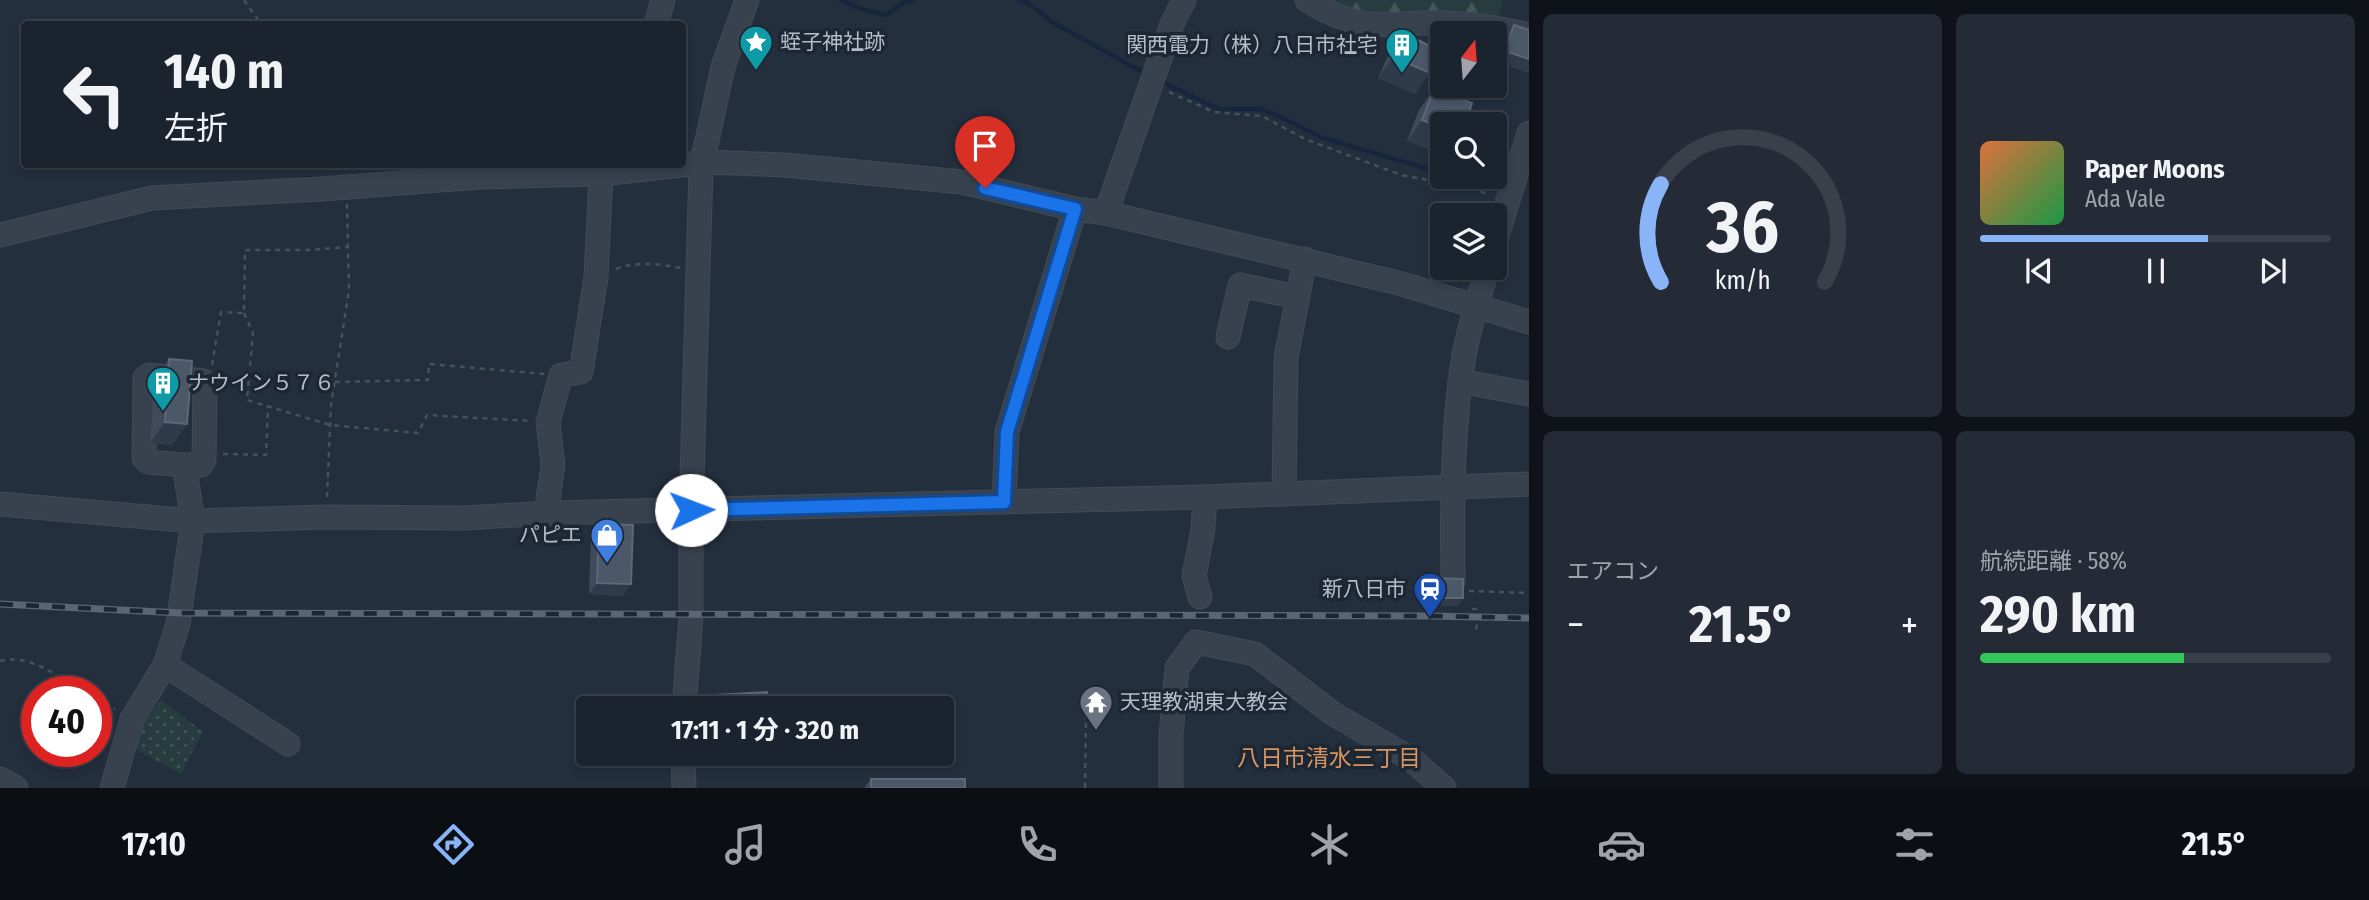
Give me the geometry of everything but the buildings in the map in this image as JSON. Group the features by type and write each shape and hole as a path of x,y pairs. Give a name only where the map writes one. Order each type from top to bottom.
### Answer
{"street":[{"path":"657,21 663,0"},
{"path":"685,696 691,616 691,510 702,163 723,67 747,0"},
{"path":"1105,213 1172,24 1184,0"},
{"path":"1307,0 1326,12 1362,24 1389,26 1448,23 1529,35"},
{"path":"1507,203 1529,132"},
{"path":"686,164 785,165 962,182 1305,259 1395,282 1529,322"},
{"path":"0,235 152,198 479,177 601,174 628,168"},
{"path":"550,513 548,499 553,465 548,422 561,375 581,372 596,277 601,174"},
{"path":"1004,502 1007,432 1075,209"},
{"path":"1284,494 1286,358 1305,259"},
{"path":"1453,573 1453,486 1460,381 1484,280"},
{"path":"1228,337 1240,285 1297,297"},
{"path":"149,375 202,381 205,386 204,453 201,465 148,462 144,458 145,378 149,375"},
{"path":"1460,381 1529,394"},
{"path":"111,788 132,719 165,665 181,613 193,521 184,466"},
{"path":"0,504 193,521 325,517 465,518 550,513 1205,497 1529,484"},
{"path":"1200,597 1194,576 1203,529 1205,497"},
{"path":"1171,788 1171,736 1177,668 1196,642 1255,654 1332,713 1412,759 1444,788"},
{"path":"165,665 288,744"},
{"path":"683,766 684,788"},
{"path":"0,779 16,788"}],"path":[{"path":"244,0 259,21"},
{"path":"1153,76 1214,111 1262,116 1305,139 1401,175 1510,192"},
{"path":"325,517 330,425 349,290 347,187"},
{"path":"348,247 245,250 244,313 253,333 247,400 330,425 418,433 427,415 548,422"},
{"path":"596,277 627,265 662,265 698,271"},
{"path":"202,381 210,377 221,312 244,313"},
{"path":"335,382 428,380 429,364 561,375"},
{"path":"204,453 266,456 268,407"},
{"path":"1453,573 1469,591 1529,593"},
{"path":"1472,609 1476,609 1478,617 1476,630 1472,630"},
{"path":"0,661 13,657 38,665 57,676"},
{"path":"112,708 132,719"},
{"path":"1085,788 1086,712"}],"green space":[{"path":"1325,0 1503,0 1498,19 1366,20"},
{"path":"161,700 203,732 181,774 135,749 143,723"}],"waterway":[{"path":"841,0 861,9 886,15 906,1 914,0"},
{"path":"1019,0 1028,3 1052,22 1146,74"},
{"path":"1160,81 1219,109 1261,109 1323,138 1430,169"},
{"path":"299,179 312,178"},
{"path":"1328,255 1401,272"}],"railway":[{"path":"0,604 181,613 1529,618"}],"place":[{"name":"蛭子神社跡","path":"756,72"},
{"name":"関西電力（株）八日市社宅","path":"1402,75"},
{"name":"ナウイン５７６","path":"163,413"},
{"name":"パピエ","path":"607,565"},
{"name":"新八日市","path":"1430,619"},
{"name":"天理教湖東大教会","path":"1096,732"}],"district":[{"name":"八日市清水三丁目","path":"1329,758"}],"route":[{"path":"691,510 1004,502 1007,432 1075,209 985,188"}]}
